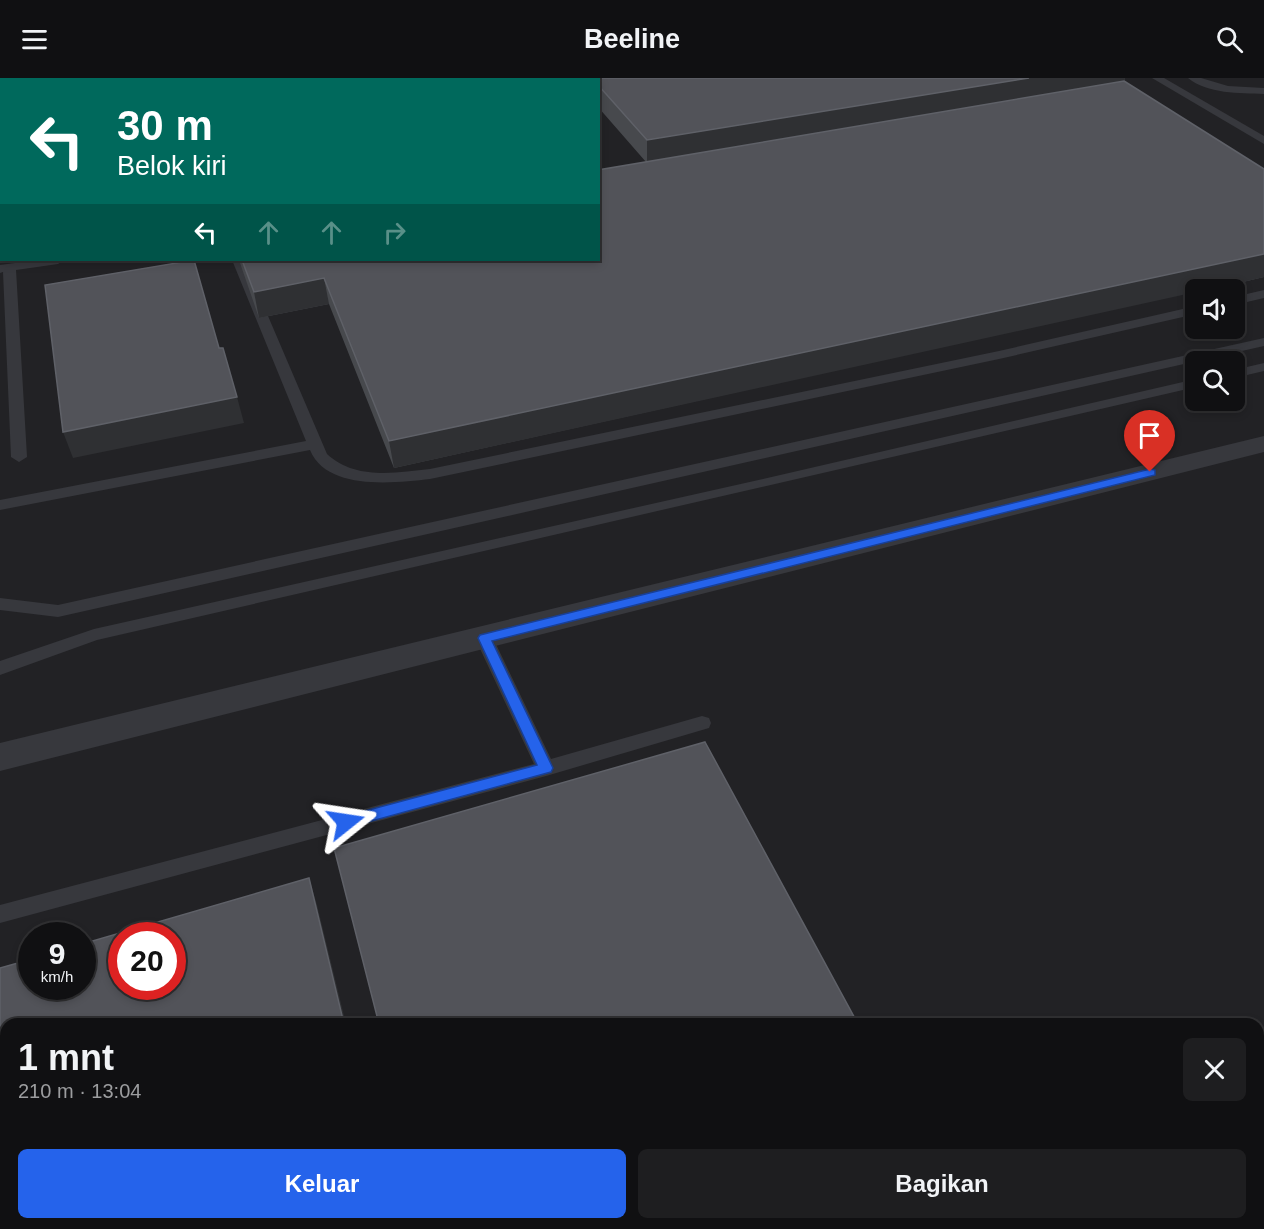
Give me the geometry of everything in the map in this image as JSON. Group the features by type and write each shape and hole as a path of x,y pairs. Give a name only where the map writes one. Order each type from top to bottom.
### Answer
{"street":[{"path":"0,757 1264,444"}],"lane":[{"path":"1157,78 1264,141"},
{"path":"1193,78 1207,86 1263,96"},
{"path":"19,457 4,268 51,261"},
{"path":"237,261 315,444 328,465 343,473 398,478 430,474 999,355 1185,313"},
{"path":"1245,298 1264,294"},
{"path":"0,604 58,611 879,426 1264,342"},
{"path":"1245,371 1264,367"},
{"path":"0,668 94,635 752,487 1185,386"},
{"path":"0,505 315,444"},
{"path":"484,638 546,768"},
{"path":"0,914 546,768 702,723"}],"shaded area":[{"path":"600,78 1264,78 1264,1018 0,1018 0,261 600,261"}],"building":[{"path":"600,78 1029,78 647,140 600,87"},
{"path":"1124,81 1264,169 1264,254 389,441 324,278 254,292 242,261 600,261 600,170"},
{"path":"194,261 219,348 223,348 237,397 63,432 45,285"},
{"path":"705,742 855,1018 377,1018 334,848"},
{"path":"309,878 343,1018 0,1018 0,968 18,963 18,1000 96,1000 96,940 108,936 108,1000 186,1000 186,922 158,922"}],"route":[{"path":"346,822 546,768 484,638 1150,472"}]}
